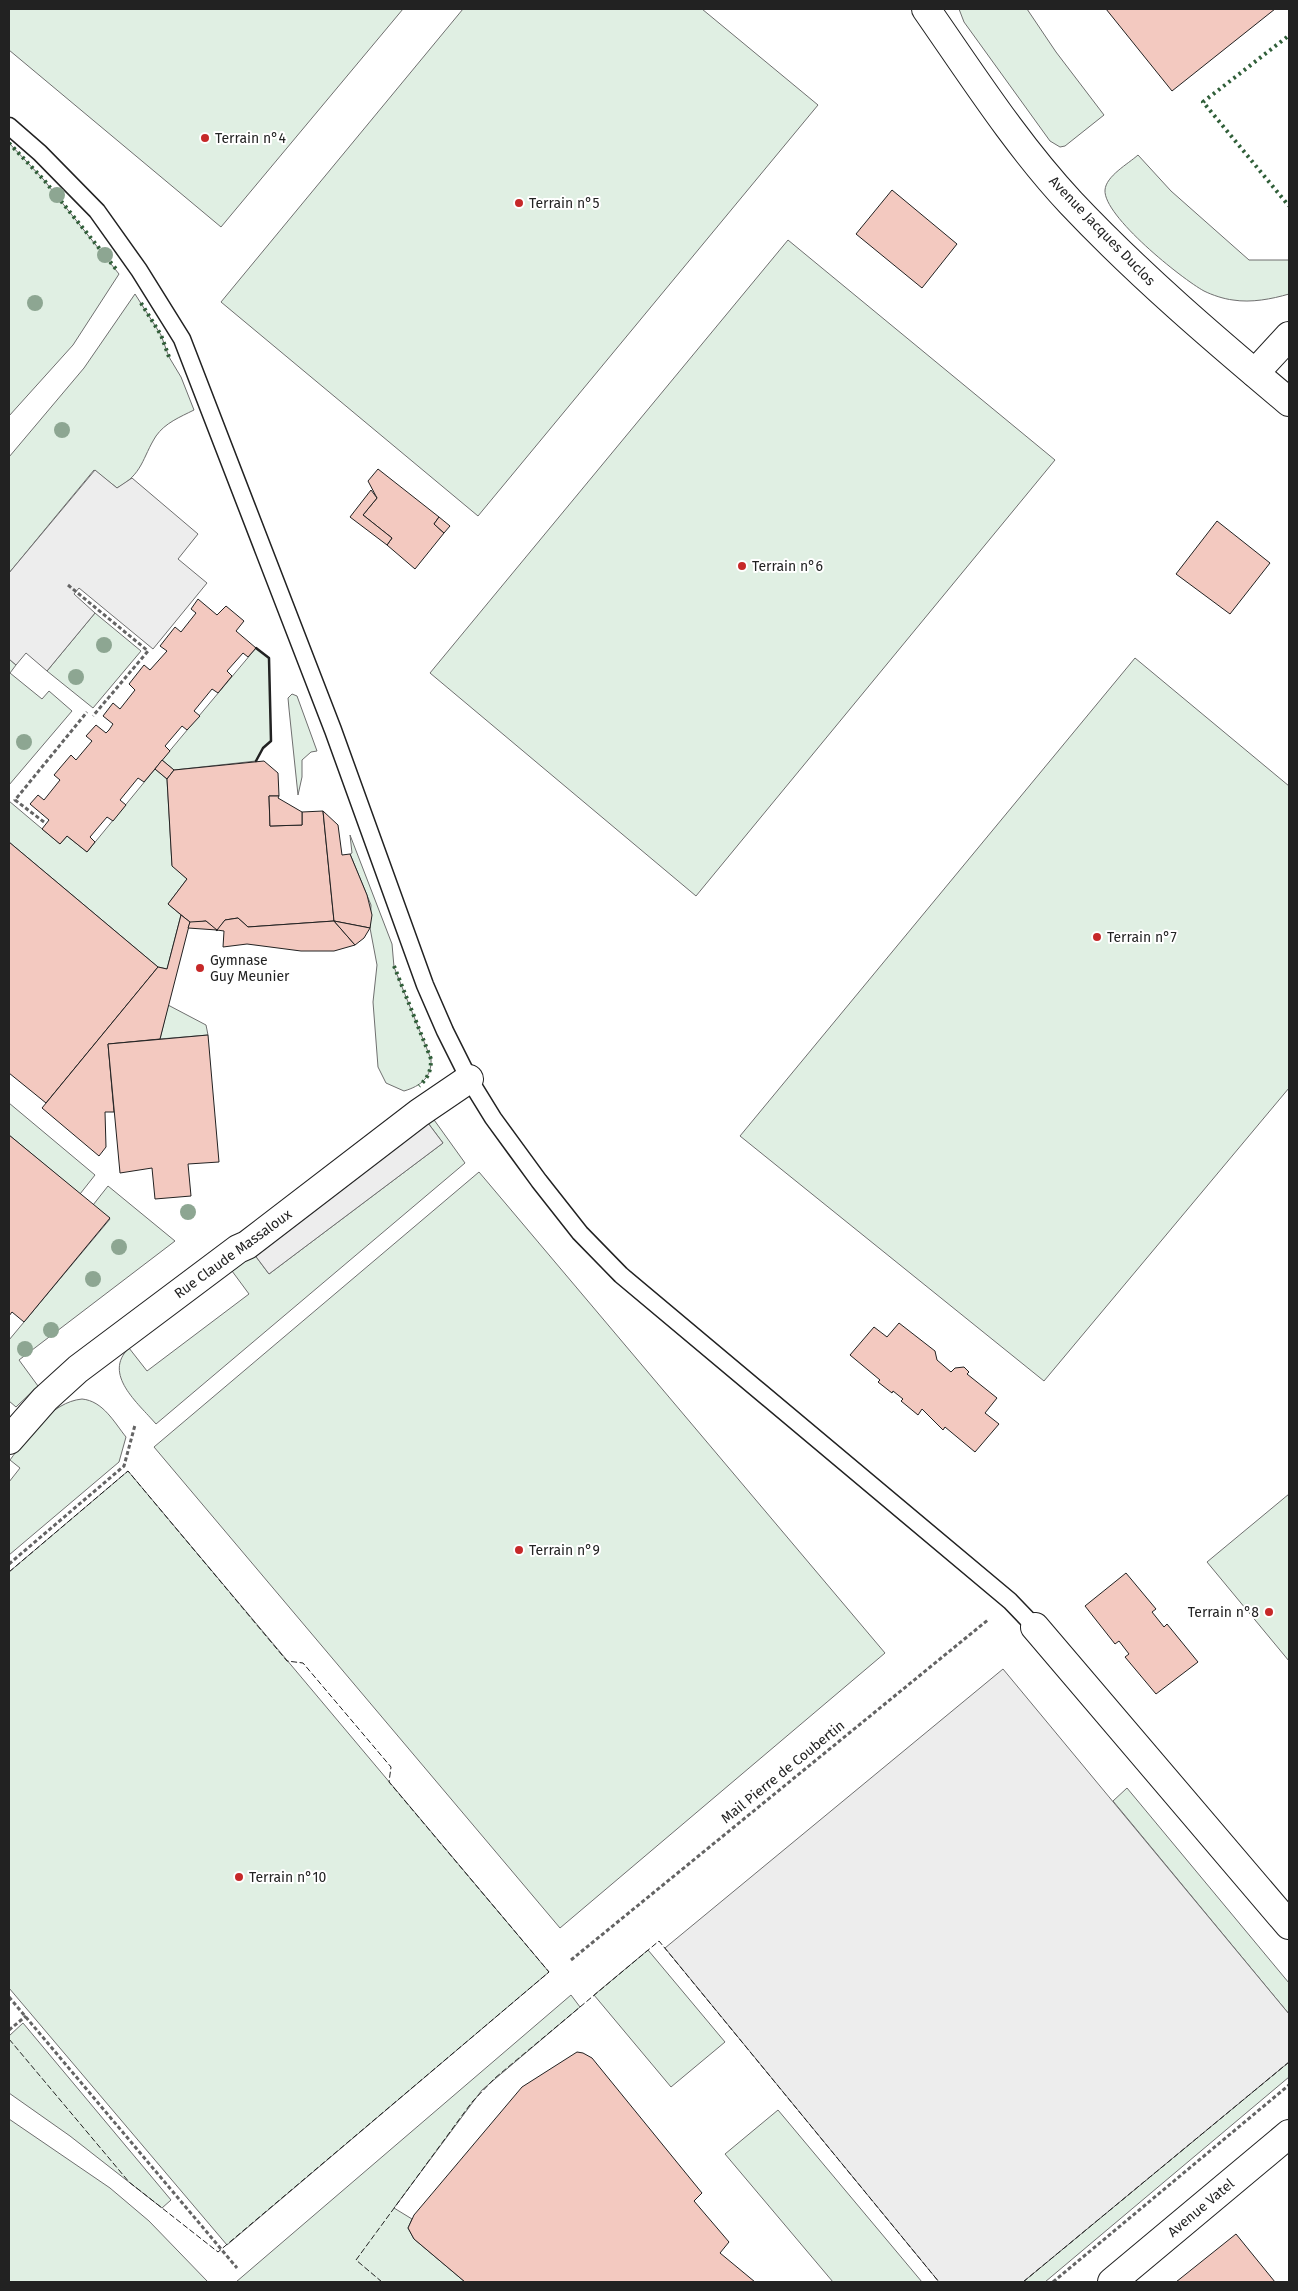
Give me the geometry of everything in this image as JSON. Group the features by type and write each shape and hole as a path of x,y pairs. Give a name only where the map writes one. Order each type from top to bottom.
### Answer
{"street":[{"name":"Avenue Jacques Duclos","path":"926,9 1003,120 1070,202 1148,280 1289,402"},
{"path":"1255,373 1289,336"},
{"name":"Rue Claude Massaloux","path":"9,1440 45,1399 78,1369 219,1263 247,1245 420,1113 469,1079"},
{"path":"1035,1627 1289,1925"},
{"name":"Avenue Vatel","path":"1112,2282 1289,2134"}],"lane":[{"path":"9,126 40,153 97,211 139,270 182,339 333,730 425,985 469,1079 493,1118 538,1181 580,1233 621,1275 1010,1601 1035,1627"}],"path":[{"path":"68,585 148,651 93,716"},
{"path":"44,822 15,800 87,712"},
{"path":"9,1564 124,1466 135,1425"},
{"name":"Mail Pierre de Coubertin","path":"571,1960 1010,1601"},
{"path":"9,1997 237,2268"},
{"path":"9,2030 26,2016"},
{"path":"1053,2282 1289,2085"}],"green space":[{"name":"Terrain n°4","path":"9,9 403,9 221,227 9,50"},
{"name":"Terrain n°5","path":"463,9 702,9 818,105 478,516 221,302"},
{"path":"959,9 1027,9 1056,52 1104,115 1065,146 1060,147 1050,141 964,22"},
{"path":"9,143 44,180 119,274 73,345 9,416"},
{"path":"1138,155 1171,191 1249,260 1289,260 1289,294 1254,301 1240,301 1218,297 1193,284 1162,261 1117,215 1108,201 1105,190 1113,175"},
{"name":"Terrain n°6","path":"788,240 1055,460 696,896 430,673"},
{"path":"135,294 161,335 169,357 181,377 194,410 173,421 160,431 151,444 141,465 126,483 117,488 94,470 9,573 9,457 84,368"},
{"path":"95,613 141,651 93,708 47,671"},
{"path":"256,648 269,658 271,741 263,748 256,761 174,770 162,760"},
{"name":"Terrain n°7","path":"1135,658 1289,786 1289,1088 1044,1381 740,1136"},
{"path":"9,659 16,665 10,673 42,699 49,691 72,711 9,785"},
{"path":"292,694 297,696 317,751 311,752 302,760 302,777 298,795 288,698"},
{"path":"155,769 167,779 172,865 187,879 168,904 181,915 167,969 158,967 9,842 9,801 60,844 67,836 87,852"},
{"path":"350,835 392,944 394,967 431,1059 430,1071 424,1080 404,1091 386,1083 378,1067 373,1002 377,965 370,928 371,905 350,854 352,853"},
{"path":"168,1005 206,1025 208,1035 160,1039"},
{"path":"9,1103 95,1175 80,1194 9,1135"},
{"path":"432,1117 465,1163 156,1424 132,1398 121,1378 119,1368 122,1358 129,1348 147,1371 249,1294 232,1271 254,1254 269,1274 443,1143 428,1123"},
{"name":"Terrain n°9","path":"479,1172 885,1653 560,1928 154,1447"},
{"path":"108,1186 175,1241 19,1360 38,1386 16,1407 9,1401 9,1340 110,1219 93,1205"},
{"path":"82,1399 102,1408 126,1437 119,1462 9,1555 9,1482 20,1468 10,1460 32,1431 50,1414 60,1407"},
{"name":"Terrain n°10","path":"128,1471 549,1972 227,2245 9,1988 9,1572"},
{"name":"Terrain n°8","path":"1289,1494 1289,1661 1207,1562"},
{"path":"1127,1788 1289,1983 1289,2014 1113,1801"},
{"path":"648,1950 725,2042 671,2087 594,1995"},
{"path":"571,1995 580,2007 482,2090 394,2208 412,2219 408,2228 414,2239 465,2282 236,2282"},
{"path":"23,2023 171,2200 162,2208 70,2136 9,2093 9,2036"},
{"path":"1289,2062 1289,2077 1045,2282 1023,2282"},
{"path":"778,2110 922,2282 833,2282 725,2154"},
{"path":"9,2119 110,2188 149,2221 208,2282 9,2282"}],"shaded area":[{"path":"95,470 117,488 132,478 198,534 178,559 207,583 153,649 79,588 74,594 95,613 47,671 26,653 16,665 9,659 9,573"},
{"path":"428,1123 443,1143 269,1274 254,1254"},
{"path":"1003,1669 1289,2014 1289,2062 1023,2282 939,2282 665,1948"}],"building":[{"path":"1106,9 1275,9 1172,91"},
{"path":"892,190 957,244 922,288 856,234"},
{"path":"378,469 439,517 434,524 444,533 415,569 387,545 392,538 363,515 377,498 368,481"},
{"path":"371,490 377,498 363,515 392,538 387,545 350,517"},
{"path":"439,517 450,526 444,533 434,524"},
{"path":"1217,521 1270,563 1230,614 1176,574"},
{"path":"198,599 217,615 226,606 244,621 236,631 256,648 248,657 243,653 227,671 232,676 218,693 212,689 194,711 200,716 187,730 182,726 165,746 170,751 144,782 138,778 120,800 126,805 113,821 107,817 90,837 95,842 87,852 67,836 60,844 42,829 49,820 30,804 38,795 44,800 60,780 54,775 71,755 76,760 92,741 86,736 96,725 106,733 109,730 113,724 103,716 113,703 120,709 135,690 129,684 144,665 150,670 167,651 160,646 175,627 181,632 196,613 191,609"},
{"path":"162,760 174,770 167,779 155,769"},
{"path":"264,761 278,773 279,796 269,796 270,826 302,825 302,812 323,811 334,921 248,927 238,918 225,920 217,931 206,921 191,923 168,904 187,879 172,866 167,779 174,770"},
{"path":"269,796 279,796 278,798 302,812 302,825 270,826"},
{"path":"323,811 338,825 342,855 350,854 367,895 372,915 370,928 334,921"},
{"path":"9,842 158,967 46,1103 9,1073"},
{"path":"181,915 190,922 160,1039 108,1044 114,1112 105,1112 106,1147 99,1156 42,1108 158,967 167,969"},
{"path":"238,918 248,927 334,921 355,945 334,951 301,951 247,944 223,947 224,931 217,930 225,920"},
{"path":"206,921 217,930 188,928 190,922"},
{"path":"334,921 370,928 364,938 355,945"},
{"path":"208,1035 219,1162 188,1164 191,1196 155,1199 152,1168 120,1173 108,1044"},
{"path":"9,1135 110,1218 24,1322 12,1312 9,1316"},
{"path":"899,1323 935,1351 937,1360 951,1372 955,1368 964,1367 969,1372 967,1374 997,1398 985,1413 999,1424 975,1452 945,1427 943,1430 922,1409 918,1415 901,1401 903,1399 878,1382 880,1380 850,1355 874,1327 887,1337"},
{"path":"1126,1573 1156,1609 1152,1612 1164,1627 1167,1624 1198,1662 1156,1694 1125,1657 1129,1654 1119,1641 1115,1644 1085,1606"},
{"path":"577,2052 592,2058 702,2193 694,2201 729,2242 720,2253 755,2282 465,2282 414,2239 408,2228 414,2215 522,2087"},
{"path":"1236,2234 1275,2282 1176,2282"}],"hedge":[{"path":"1287,37 1203,102 1289,206"},
{"path":"9,143 44,180 116,269"},
{"path":"141,303 161,335 169,357"},
{"path":"394,966 431,1059 428,1074 419,1086"}],"fence":[{"path":"9,1572 128,1471 287,1661 303,1663 391,1767 389,1782 549,1972 218,2252 129,2182 9,2039"},
{"path":"382,2282 356,2260 472,2102 495,2078 659,1941 939,2282"},
{"path":"1023,2282 1289,2062"}],"wall":[{"path":"256,648 269,658 271,741 263,748 256,761"}],"place":[{"name":"Terrain n°4","path":"205,138"},
{"name":"Terrain n°5","path":"519,203"},
{"name":"Terrain n°6","path":"742,566"},
{"name":"Terrain n°7","path":"1097,937"},
{"name":"Gymnase Guy Meunier","path":"200,968"},
{"name":"Terrain n°9","path":"519,1550"},
{"name":"Terrain n°8","path":"1269,1612"},
{"name":"Terrain n°10","path":"239,1877"}]}
